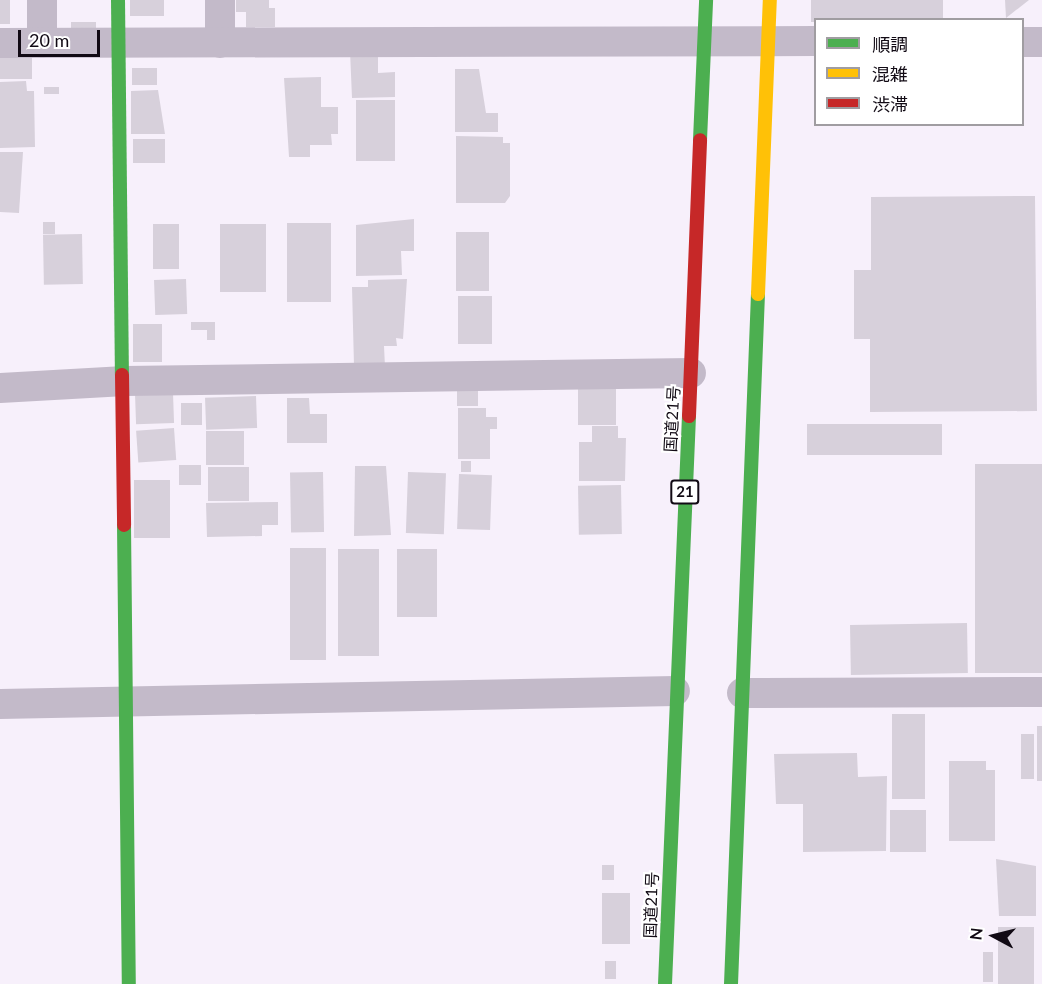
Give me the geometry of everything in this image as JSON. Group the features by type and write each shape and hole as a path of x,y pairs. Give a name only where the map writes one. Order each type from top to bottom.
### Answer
{"main road":[{"path":"118,0 125,381 129,984"},
{"name":"国道21号","path":"665,984 675,691 706,0"},
{"path":"731,984 770,0"}],"street":[{"path":"42,0 42,43"},
{"path":"220,0 220,43"},
{"path":"0,44 600,39 703,45 814,41"},
{"path":"1024,42 1042,42"},
{"path":"0,388 125,381 690,373"},
{"path":"0,704 127,704 675,691"},
{"path":"742,693 1042,692"}],"building":[{"path":"0,0 10,0 10,24 0,24"},
{"path":"130,0 164,0 164,16 130,16"},
{"path":"236,0 269,0 269,8 275,8 275,27 246,27 246,12 236,12"},
{"path":"811,0 943,0 943,18 814,18 814,22 811,22"},
{"path":"1005,0 1029,0 1006,18"},
{"path":"71,22 96,22 96,31 71,31"},
{"path":"350,51 378,51 378,73 395,72 395,97 352,98"},
{"path":"0,55 32,55 32,79 0,79"},
{"path":"132,68 157,68 157,85 132,85"},
{"path":"455,69 479,69 486,113 498,113 498,132 455,132"},
{"path":"321,77 321,107 338,107 338,134 331,134 332,145 310,145 310,157 289,157 284,78"},
{"path":"26,81 27,91 34,91 35,147 0,148 0,82"},
{"path":"44,87 59,87 59,94 44,94"},
{"path":"158,90 165,134 131,134 131,91"},
{"path":"356,100 395,100 395,161 356,161"},
{"path":"456,136 503,137 503,143 510,143 510,196 505,203 456,203"},
{"path":"133,139 165,139 165,163 133,163"},
{"path":"0,152 23,152 19,213 0,212"},
{"path":"1035,196 1037,411 870,412 870,339 854,339 854,270 871,270 871,197"},
{"path":"414,219 414,251 401,251 402,275 356,276 356,225"},
{"path":"43,222 55,222 55,234 43,234"},
{"path":"287,223 331,223 331,302 287,302"},
{"path":"153,224 179,224 179,269 153,269"},
{"path":"220,224 266,224 266,292 220,292"},
{"path":"456,232 489,232 489,291 456,291"},
{"path":"82,234 83,284 44,285 43,235"},
{"path":"186,279 187,314 155,315 154,280"},
{"path":"407,279 403,339 396,338 397,346 384,346 385,367 354,366 352,287 368,287 368,280"},
{"path":"458,296 492,296 492,344 458,344"},
{"path":"191,322 215,322 215,340 207,340 207,330 191,330"},
{"path":"133,324 162,324 162,362 133,362"},
{"path":"457,386 478,386 478,406 457,406"},
{"path":"578,386 616,386 616,425 578,425"},
{"path":"173,393 174,423 136,424 135,394"},
{"path":"256,396 257,428 206,430 205,398"},
{"path":"287,398 309,398 310,414 327,414 327,443 287,443"},
{"path":"181,403 202,403 202,425 181,425"},
{"path":"458,408 486,408 486,417 497,417 497,429 490,429 490,459 458,459"},
{"path":"807,424 942,424 942,455 807,455"},
{"path":"592,426 618,426 618,438 626,438 625,481 579,481 579,442 592,442"},
{"path":"174,428 176,460 138,463 136,431"},
{"path":"206,431 244,431 244,465 206,465"},
{"path":"461,461 471,461 471,472 461,472"},
{"path":"975,464 1042,464 1042,673 975,673"},
{"path":"179,465 201,465 201,485 179,485"},
{"path":"355,466 386,466 391,535 354,536"},
{"path":"208,467 249,467 249,501 208,501"},
{"path":"323,472 324,532 291,533 290,473"},
{"path":"408,472 446,473 444,534 406,533"},
{"path":"459,474 492,475 490,530 457,529"},
{"path":"134,480 170,480 170,538 134,538"},
{"path":"621,485 622,534 579,535 578,486"},
{"path":"278,502 278,525 262,525 262,536 207,537 206,503"},
{"path":"290,548 326,548 326,660 290,660"},
{"path":"338,549 379,549 379,656 338,656"},
{"path":"397,549 437,549 437,617 397,617"},
{"path":"967,623 968,673 851,675 850,625"},
{"path":"892,714 925,714 925,799 892,799"},
{"path":"1037,726 1042,726 1042,781 1037,781"},
{"path":"1021,734 1034,734 1034,779 1021,779"},
{"path":"857,753 858,777 887,776 886,851 803,852 803,804 776,804 774,754"},
{"path":"949,761 986,761 986,770 995,770 995,841 949,841"},
{"path":"890,810 926,810 926,852 890,852"},
{"path":"996,859 1036,866 1036,916 999,916"},
{"path":"602,865 614,865 614,880 602,880"},
{"path":"602,893 630,893 630,944 602,944"},
{"path":"998,927 1034,927 1034,984 998,984"},
{"path":"983,952 993,952 993,982 983,982"},
{"path":"605,961 616,961 616,979 605,979"}],"traffic: fast":[{"path":"118,0 122,375"},
{"path":"700,140 706,0"},
{"path":"731,984 758,294"},
{"path":"665,984 689,416"},
{"path":"124,525 129,984"}],"traffic: slow":[{"path":"758,294 770,0"}],"traffic: jam":[{"path":"689,416 700,140"},
{"path":"122,375 124,525"}]}
